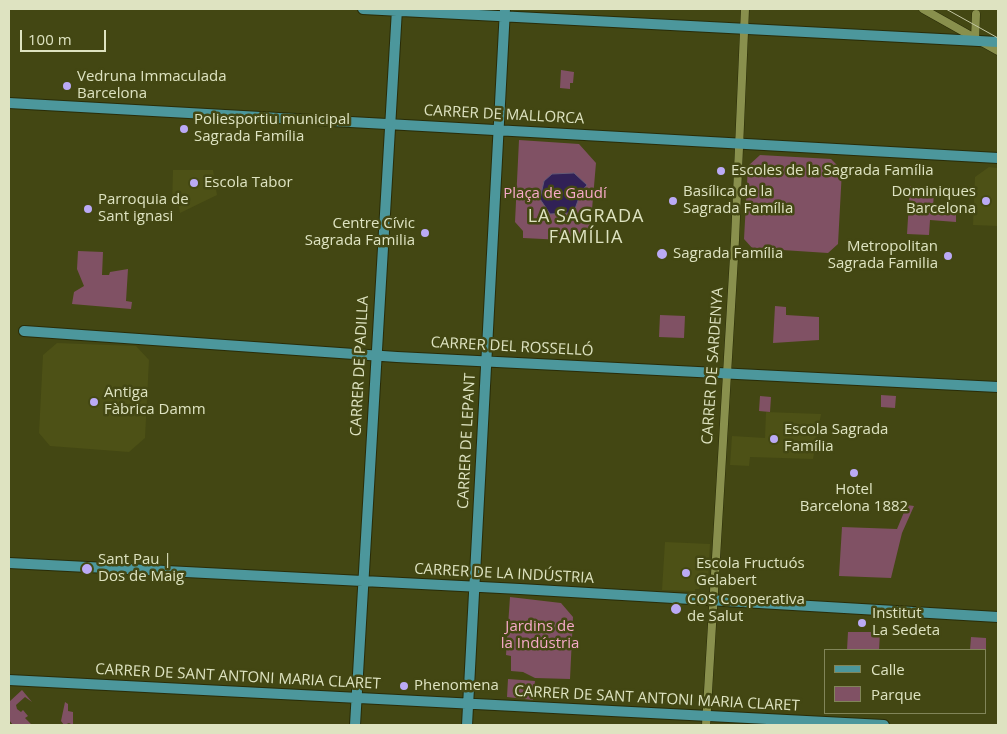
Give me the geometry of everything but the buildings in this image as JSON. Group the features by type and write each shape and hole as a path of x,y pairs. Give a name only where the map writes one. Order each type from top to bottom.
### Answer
{"main road":[{"path":"363,9 505,13 744,29 998,42"},
{"name":"CARRER DE PADILLA","path":"355,725 396,10"},
{"name":"CARRER DE LEPANT","path":"467,725 476,587 505,13"},
{"name":"CARRER DE MALLORCA","path":"9,103 998,158"},
{"name":"CARRER DEL ROSSELLÓ","path":"24,332 486,362 998,387"},
{"name":"CARRER DE LA INDÚSTRIA","path":"9,563 998,617"},
{"name":"CARRER DE SANT ANTONI MARIA CLARET","path":"9,680 357,697 706,721 884,725"}],"street":[{"name":"CARRER DE SARDENYA","path":"706,721 740,144 745,9"},
{"path":"922,9 998,51"},
{"path":"975,40 976,14"}],"shaded area":[{"name":"Dominiques Barcelona","path":"989,167 998,168 998,226 973,225 975,177"},
{"name":"Escola Tabor","path":"173,170 213,170 217,195 180,213 179,207 172,206"},
{"path":"574,173 587,185 581,192 575,209 568,213 550,214 540,199 544,181 552,174"},
{"name":"Antiga Fàbrica Damm","path":"57,343 136,346 149,360 145,438 129,452 50,446 39,433 43,355"},
{"name":"Escola Sagrada Família","path":"766,412 821,414 813,459 750,457 749,466 730,465 732,436 765,438"},
{"name":"Escola Fructuós Gelabert","path":"665,542 710,544 708,580 703,580 699,589 695,589 695,591 662,590"}],"green space":[{"path":"561,70 574,72 573,83 570,83 570,89 560,88"},
{"name":"Plaça de Gaudí","path":"519,140 579,144 596,163 591,221 595,231 583,241 523,238 523,231 515,222"},
{"path":"760,155 831,159 842,170 838,244 828,253 782,250 780,248 753,249 744,239 748,166"},
{"path":"910,186 934,188 933,210 956,211 956,222 930,220 929,235 907,234"},
{"path":"78,251 103,252 102,275 109,275 110,272 128,269 126,301 132,302 131,309 72,304 74,292 84,286 77,269"},
{"path":"775,306 786,307 786,315 819,317 819,340 773,343"},
{"path":"660,315 685,316 684,338 659,337"},
{"path":"881,395 896,396 895,408 881,407"},
{"path":"760,396 771,397 770,412 759,411"},
{"path":"907,505 914,506 902,533 891,578 839,576 842,527 897,529"},
{"name":"Jardins de la Indústria","path":"510,597 561,603 573,617 570,679 535,678 523,672 511,671 511,656 506,655"},
{"path":"848,632 880,632 879,649 847,649"},
{"path":"971,637 986,638 986,649 970,649"},
{"path":"508,679 535,681 533,700 507,697"},
{"path":"22,690 32,702 25,697 16,705 17,709 21,712 23,710 28,716 25,718 32,725 13,725 9,720 9,702"},
{"path":"65,702 68,704 68,711 73,712 73,725 69,723 64,725 61,721"}],"tram line":[{"path":"946,9 998,38"}],"place":[{"name":"Vedruna Immaculada Barcelona","path":"67,86"},
{"name":"Poliesportiu municipal Sagrada Família","path":"184,129"},
{"name":"Escoles de la Sagrada Família","path":"721,171"},
{"name":"Escola Tabor","path":"194,183"},
{"name":"Basílica de la Sagrada Família","path":"673,201"},
{"name":"Dominiques Barcelona","path":"986,201"},
{"name":"Parroquia de Sant ignasi","path":"88,209"},
{"name":"Centre Cívic Sagrada Familia","path":"425,233"},
{"name":"Sagrada Família","path":"662,254"},
{"name":"Metropolitan Sagrada Familia","path":"948,256"},
{"name":"Antiga Fàbrica Damm","path":"94,402"},
{"name":"Escola Sagrada Família","path":"774,439"},
{"name":"Hotel Barcelona 1882","path":"854,473"},
{"name":"Sant Pau | Dos de Maig","path":"87,569"},
{"name":"Escola Fructuós Gelabert","path":"686,573"},
{"name":"COS Cooperativa de Salut","path":"676,609"},
{"name":"Institut La Sedeta","path":"862,623"},
{"name":"Phenomena","path":"404,686"}],"district":[{"name":"LA SAGRADA FAMÍLIA","path":"586,227"}]}
